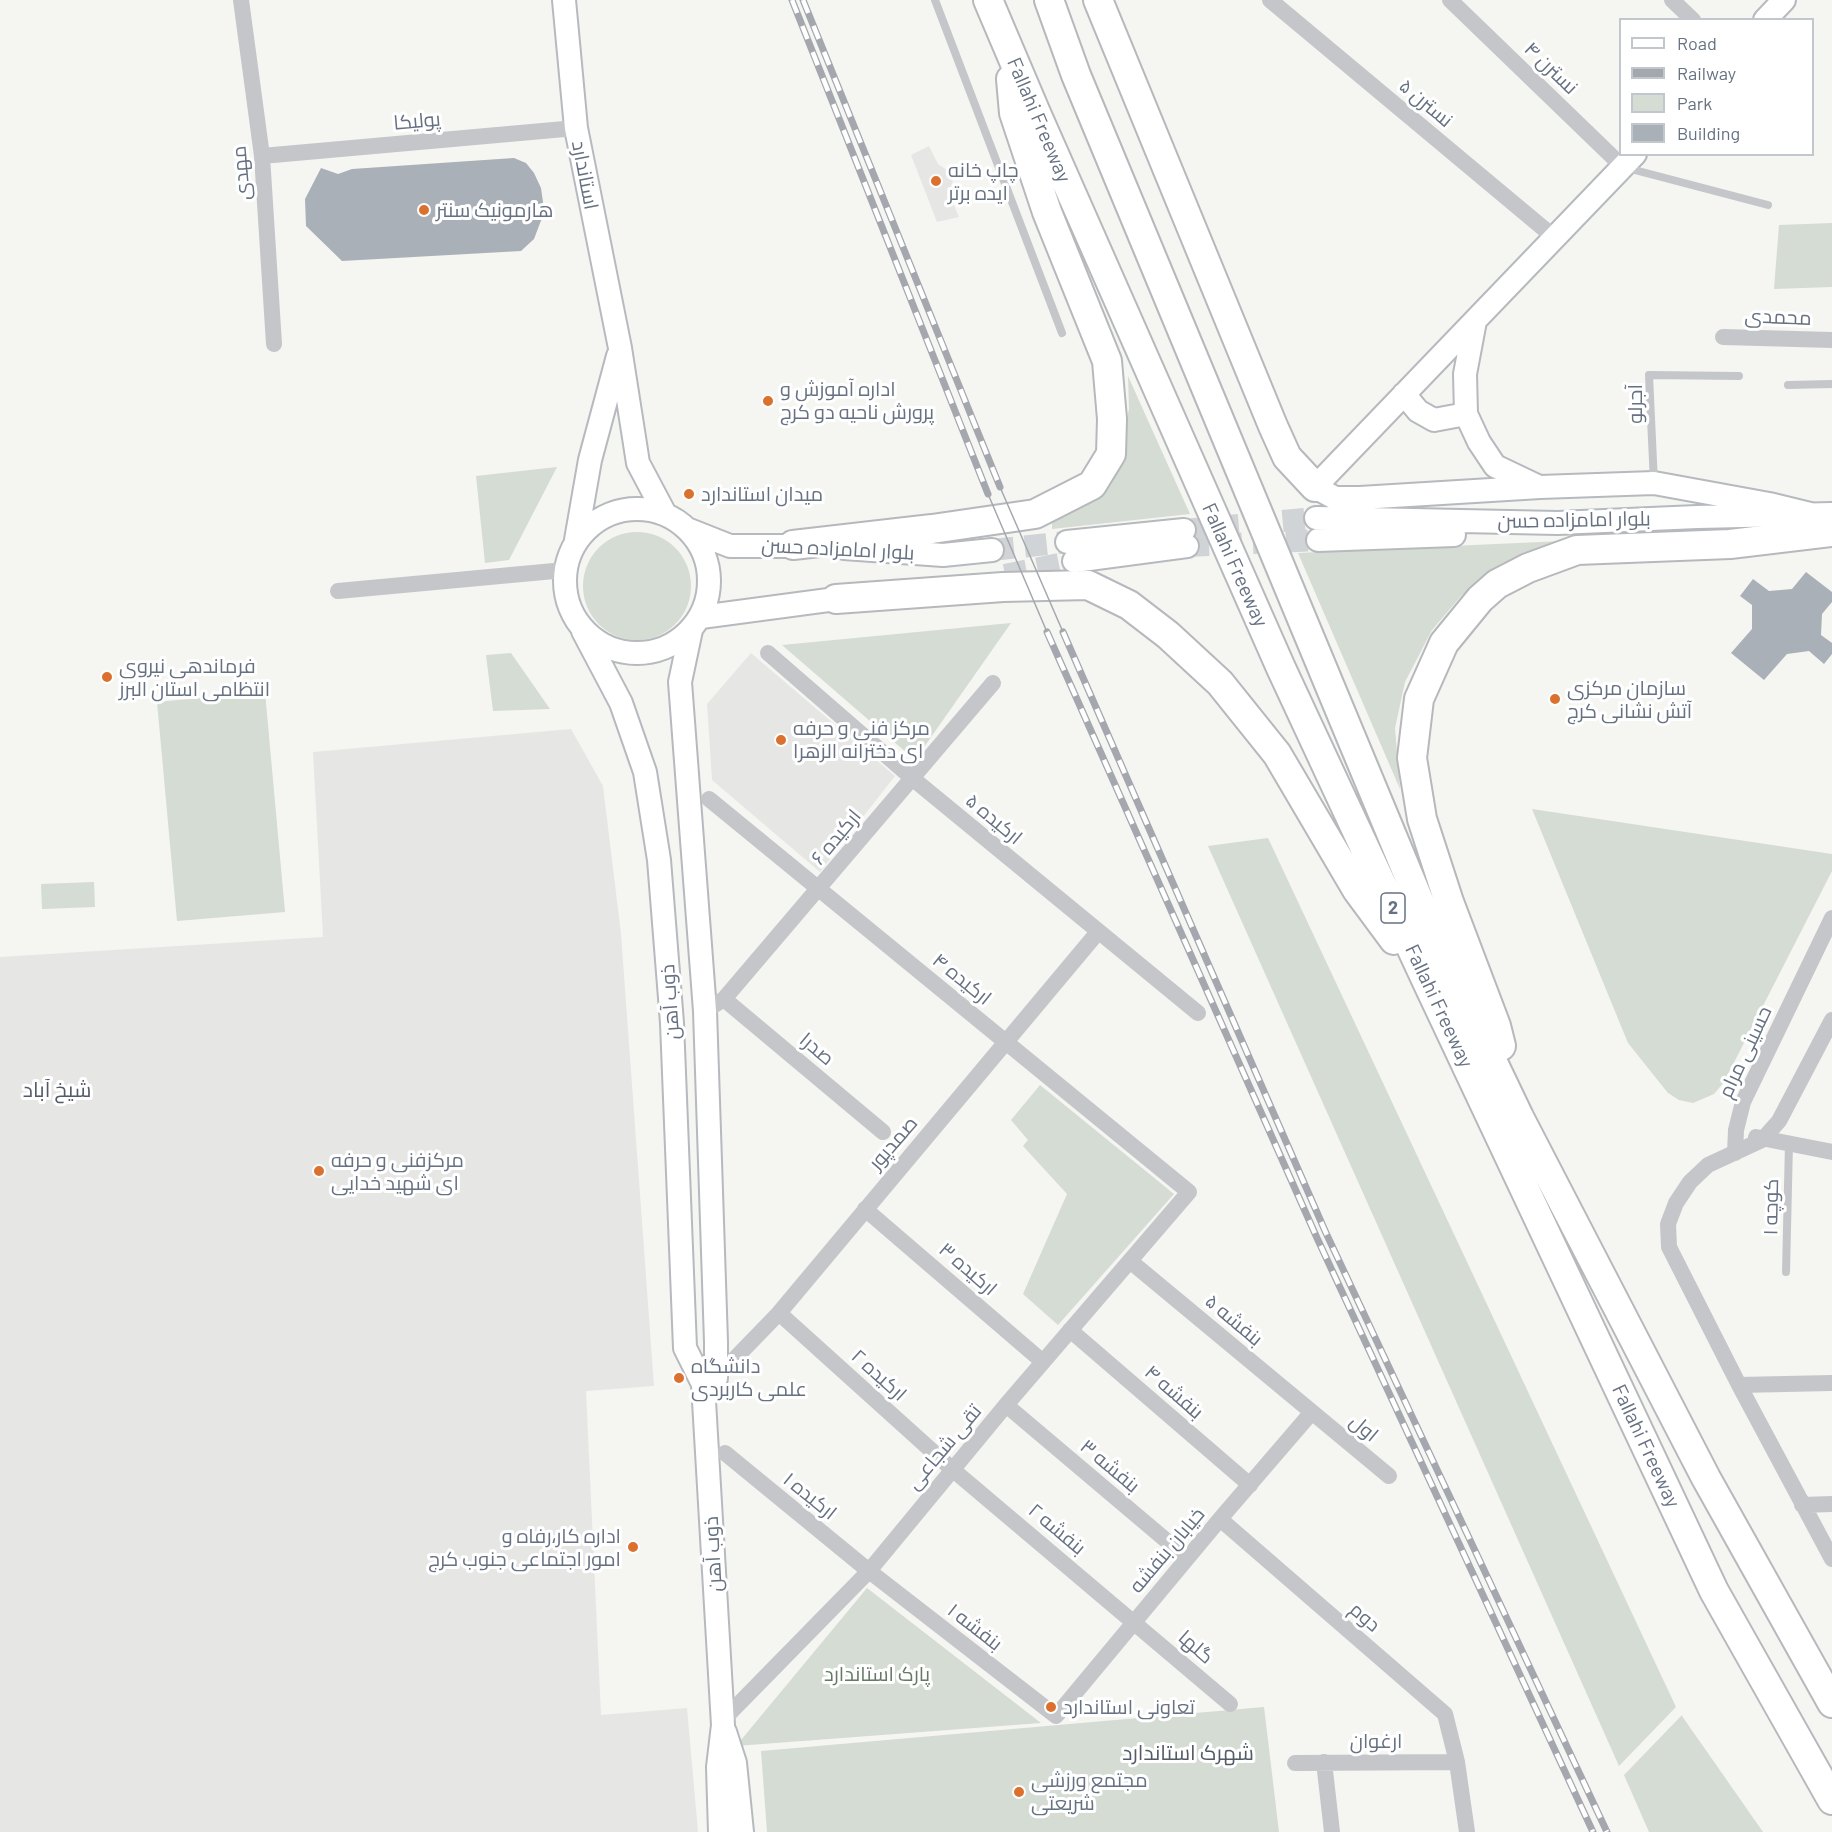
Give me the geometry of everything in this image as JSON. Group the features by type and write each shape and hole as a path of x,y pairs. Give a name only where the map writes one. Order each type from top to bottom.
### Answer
{"highway":[{"name":"Fallahi Freeway","path":"988,0 1281,668 1429,986 1714,1591 1832,1800"},
{"name":"Fallahi Freeway","path":"1049,0 1076,75 1442,956 1519,1118 1706,1478 1832,1703"},
{"path":"1098,0 1282,447 1287,457 1315,487"},
{"path":"793,545 1035,514 1092,486 1111,454 1112,419 1107,361 1047,212 1014,113 1007,45"},
{"path":"1519,1118 1496,1026 1449,902 1422,819 1412,758 1419,699 1444,643 1473,606 1497,584 1528,568 1577,550 1730,544 1832,532"},
{"path":"836,599 1003,587 1088,585 1130,605 1168,635 1220,683 1277,754 1356,890 1429,986"}],"main road":[{"name":"استاندارد","path":"564,0 576,128 620,348 638,463 665,514"},
{"path":"1767,18 1784,0"},
{"path":"1629,161 1315,487 1335,498 1360,498 1540,487 1654,483 1821,514"},
{"path":"1475,321 1465,374 1466,414 1479,442 1496,466 1540,487"},
{"name":"استاندارد","path":"575,541 590,460 620,348"},
{"path":"1404,394 1418,411 1434,420 1466,414"},
{"path":"640,508 665,514 687,529 701,548 709,570 708,594 696,623 673,645 642,654 626,654 603,646 583,631 570,611 564,588 565,570 575,541 592,523 615,512 640,508"},
{"name":"بلوار امامزاده حسن","path":"1821,514 1317,529 1832,532"},
{"name":"بلوار امامزاده حسن","path":"687,529 730,546 793,545 943,555 992,550"},
{"path":"1070,551 1185,538"},
{"name":"بلوار امامزاده حسن","path":"696,623 916,585 1005,574"},
{"name":"ذوب آهن","path":"696,623 680,682 705,1011 710,1381 722,1723 718,1767 720,1832"},
{"name":"ذوب آهن","path":"583,631 621,703 645,772 659,860 672,1023 685,1348 710,1381"},
{"path":"672,1023 705,1011"},
{"name":"ذوب آهن","path":"722,1723 735,1763 742,1832"}],"street":[{"name":"مهدی","path":"241,0 262,156 274,344"},
{"name":"نسترن ۵","path":"1270,0 1555,237"},
{"name":"نسترن ۴","path":"1450,0 1619,152"},
{"path":"1672,0 1691,18"},
{"name":"پولیکا","path":"262,156 576,128"},
{"name":"محمدی","path":"1723,337 1832,340"},
{"path":"338,591 565,570"},
{"name":"ارکیده ۵","path":"768,653 912,778 1198,1013"},
{"name":"ارکیده ۶","path":"705,1011 724,999 993,683"},
{"name":"ارکیده ۴","path":"709,799 1189,1192"},
{"name":"حسینی مرام","path":"1735,1153 1736,1130 1743,1102 1832,918"},
{"name":"صمدپور","path":"710,1381 778,1313 1098,932"},
{"name":"صدرا","path":"724,999 883,1132"},
{"path":"1832,1020 1779,1121 1762,1140 1708,1165 1690,1182 1676,1203 1668,1224 1669,1247 1739,1385 1832,1559"},
{"path":"1736,1130 1762,1140 1832,1152"},
{"name":"تقی شجاعی","path":"722,1723 869,1571 1006,1405 1189,1192"},
{"name":"ارکیده ۳","path":"865,1209 1043,1362"},
{"name":"بنفشه ۵","path":"1130,1261 1312,1412"},
{"name":"ارکیده ۲","path":"778,1313 952,1469"},
{"name":"بنفشه ۴","path":"1070,1330 1250,1485"},
{"path":"1739,1385 1832,1383"},
{"name":"بنفشه ۳","path":"1006,1405 1187,1558"},
{"name":"اول","path":"1312,1412 1389,1476"},
{"name":"خیابان بنفشه","path":"1056,1716 1312,1412"},
{"name":"ارکیده ۱","path":"725,1453 869,1571"},
{"name":"بنفشه ۲","path":"952,1469 1135,1622"},
{"path":"1802,1505 1832,1504"},
{"name":"دوم","path":"1220,1519 1445,1714 1457,1762 1467,1832"},
{"name":"بنفشه ۱","path":"869,1571 1056,1716"},
{"name":"گلها","path":"1135,1622 1230,1704"},
{"path":"1324,1762 1332,1832"},
{"name":"ارغوان","path":"1295,1763 1457,1762"}],"lane":[{"path":"935,0 1062,333"},
{"path":"1629,161 1768,206"},
{"name":"آجرلو","path":"1654,483 1650,375 1739,376"},
{"path":"1788,385 1832,384"},
{"name":"کوچه ۱","path":"1786,1272 1789,1143"}],"shaded area":[{"name":"چاپ خانه ایده برتر","path":"929,146 938,164 948,171 953,180 949,193 959,217 937,222 911,155"},
{"name":"مرکز فنی و حرفه ای دخترانه الزهرا","path":"751,653 895,776 820,872 712,780 707,704"},
{"name":"مرکزفنی و حرفه ای شهید خدایی","path":"571,729 603,786 621,934 654,1386 586,1391 601,1715 687,1708 698,1832 0,1832 0,957 323,937 313,752"}],"green space":[{"path":"1832,223 1832,287 1774,289 1779,225"},
{"path":"1128,376 1190,514 1052,529 1052,519 1124,432 1129,409"},
{"path":"557,467 509,560 485,563 476,476"},
{"path":"637,532 658,536 675,548 687,565 691,586 687,607 675,624 658,636 637,640 616,636 599,624 587,607 583,586 587,565 599,548 616,536"},
{"path":"1562,541 1503,563 1461,596 1432,630 1405,682 1395,728 1400,789 1298,553"},
{"path":"1011,623 915,760 782,645"},
{"path":"511,653 550,709 493,711 486,655"},
{"path":"265,692 285,912 177,921 157,702"},
{"path":"1532,809 1832,854 1832,871 1724,1082 1714,1094 1693,1103 1679,1100 1668,1093 1628,1043"},
{"path":"1268,838 1676,1707 1619,1766 1208,846"},
{"path":"94,882 95,907 42,909 41,884"},
{"path":"1040,1085 1174,1194 1058,1325 1023,1294 1067,1194 1023,1146 1028,1140 1011,1120"},
{"name":"پارک استاندارد","path":"867,1588 1041,1723 736,1746"},
{"name":"مجتمع ورزشی شریعتی","path":"1264,1707 1279,1832 767,1832 761,1751"},
{"path":"1682,1715 1763,1832 1649,1832 1624,1775"}],"building":[{"name":"هارمونیک سنتر","path":"514,158 526,163 534,173 541,188 543,202 542,218 534,239 521,251 342,261 306,226 305,199 321,168 338,174 352,169"},
{"path":"1806,572 1832,592 1832,602 1822,614 1821,635 1832,643 1832,654 1824,664 1809,651 1787,654 1764,680 1731,653 1752,629 1752,605 1740,596 1753,579 1769,591 1792,589"}],"tunnel":[{"path":"1184,530 1316,518"},
{"path":"1187,546 1318,540"},
{"path":"992,550 1067,542"},
{"path":"1005,575 1074,561"}],"tram line":[{"path":"1000,487 1063,632"},
{"path":"988,494 1047,632"}],"railway":[{"path":"792,0 988,494"},
{"path":"803,0 1000,487"},
{"path":"1047,632 1317,1238 1593,1832"},
{"path":"1063,632 1326,1233 1607,1832"}],"place":[{"name":"چاپ خانه ایده برتر","path":"936,181"},
{"name":"هارمونیک سنتر","path":"424,210"},
{"name":"اداره آموزش و پرورش ناحیه دو کرج","path":"768,401"},
{"name":"میدان استاندارد","path":"689,494"},
{"name":"فرماندهی نیروی انتظامی استان البرز","path":"107,677"},
{"name":"سازمان مرکزی آتش نشانی کرج","path":"1555,699"},
{"name":"مرکز فنی و حرفه ای دخترانه الزهرا","path":"781,740"},
{"name":"مرکزفنی و حرفه ای شهید خدایی","path":"319,1171"},
{"name":"دانشگاه علمی کاربردی","path":"679,1378"},
{"name":"اداره کار،رفاه و امور اجتماعی جنوب کرج","path":"633,1547"},
{"name":"تعاونی استاندارد","path":"1051,1707"},
{"name":"مجتمع ورزشی شریعتی","path":"1019,1792"}],"district":[{"name":"شیخ آباد","path":"57,1090"},
{"name":"شهرک استاندارد","path":"1188,1753"}]}
